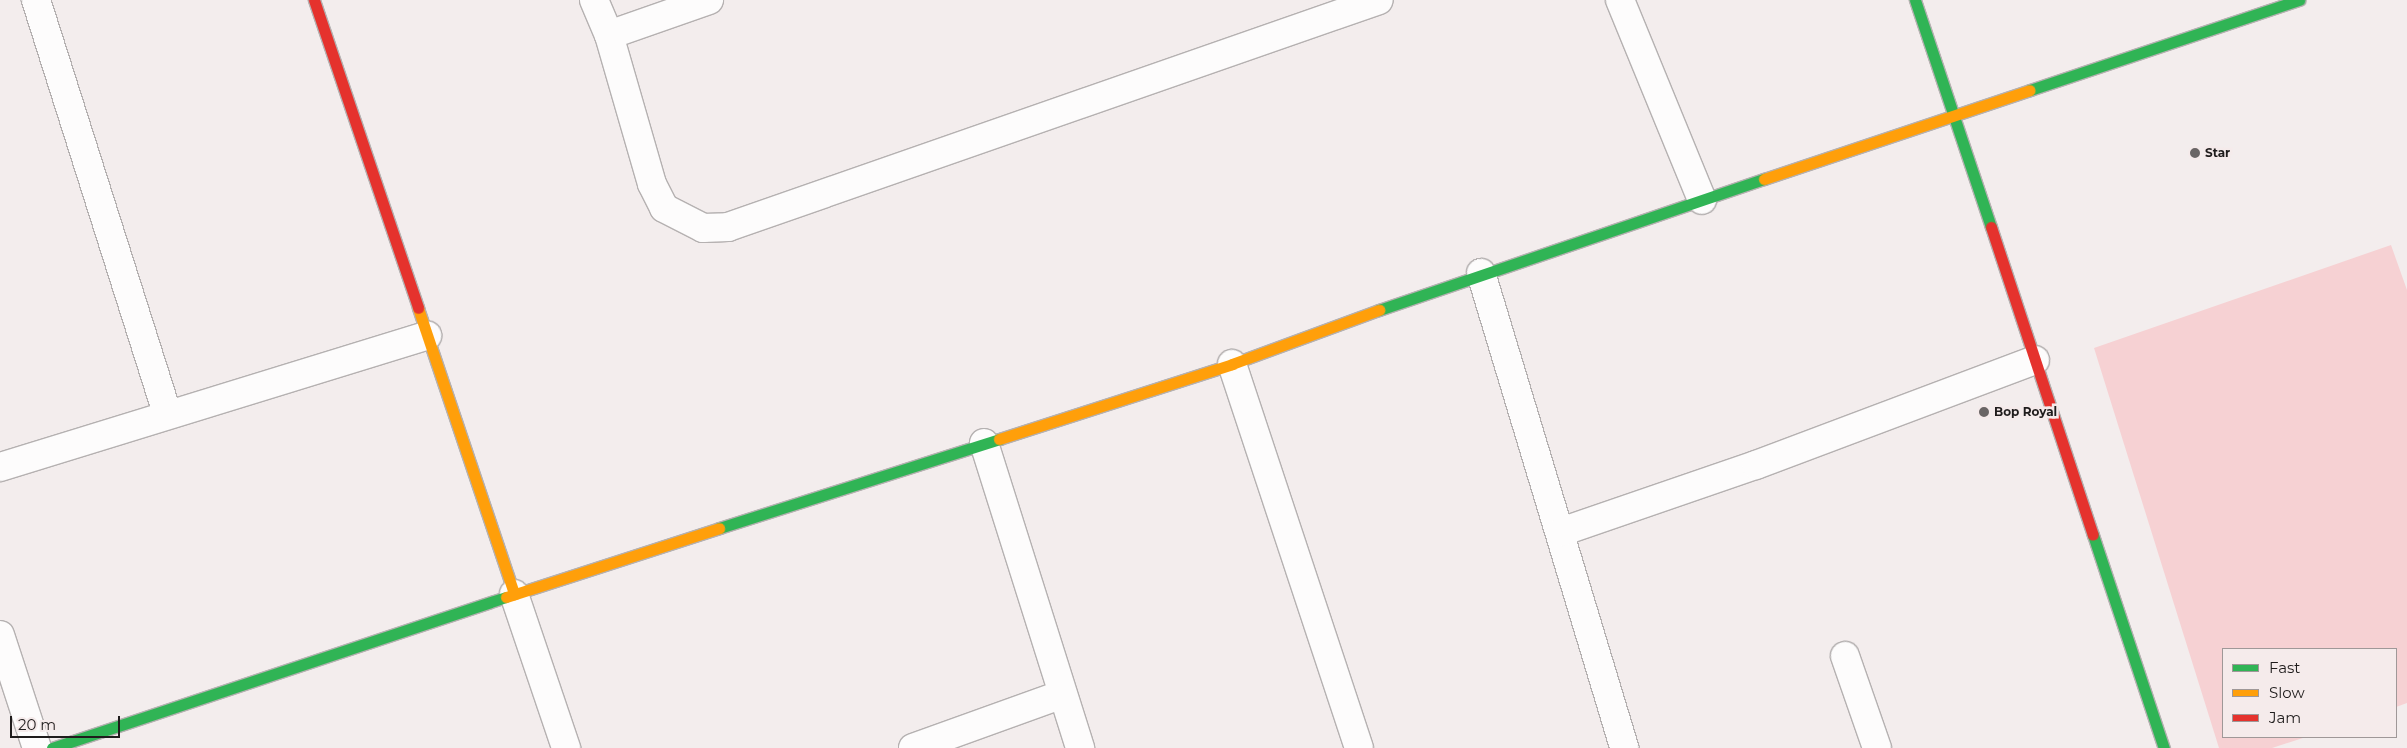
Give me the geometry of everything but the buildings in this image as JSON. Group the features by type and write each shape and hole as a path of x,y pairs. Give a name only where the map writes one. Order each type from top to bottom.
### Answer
{"street":[{"path":"36,0 168,416"},
{"path":"314,0 566,748"},
{"path":"594,0 609,34 652,184 664,208 703,228 720,228 1379,0"},
{"path":"609,34 709,0"},
{"path":"1620,0 1702,200"},
{"path":"1915,0 2164,748"},
{"path":"52,748 514,594 1232,364 1481,273 2299,0"},
{"path":"1481,273 1561,532 1624,748"},
{"path":"0,467 427,336"},
{"path":"1561,532 1756,465 2035,360"},
{"path":"1232,364 1358,748"},
{"path":"984,444 1080,748"},
{"path":"0,636 37,748"},
{"path":"1845,656 1877,748"},
{"path":"913,748 1063,694"}],"shaded area":[{"path":"2391,245 2407,290 2407,703 2397,707 2397,648 2222,648 2222,738 2303,738 2272,748 2219,748 2094,348"}],"traffic: fast":[{"path":"1915,0 1991,227"},
{"path":"2030,90 2299,0"},
{"path":"1379,310 1764,179"},
{"path":"719,528 999,439"},
{"path":"2093,535 2164,748"},
{"path":"52,748 506,597"}],"traffic: slow":[{"path":"1764,179 2030,90"},
{"path":"418,308 514,594"},
{"path":"999,439 1232,364 1379,310"},
{"path":"506,597 719,528"}],"traffic: jam":[{"path":"314,0 418,308"},
{"path":"1991,227 2093,535"}],"place":[{"name":"Star","path":"2195,153"},
{"name":"Bop Royal","path":"1984,412"}]}
